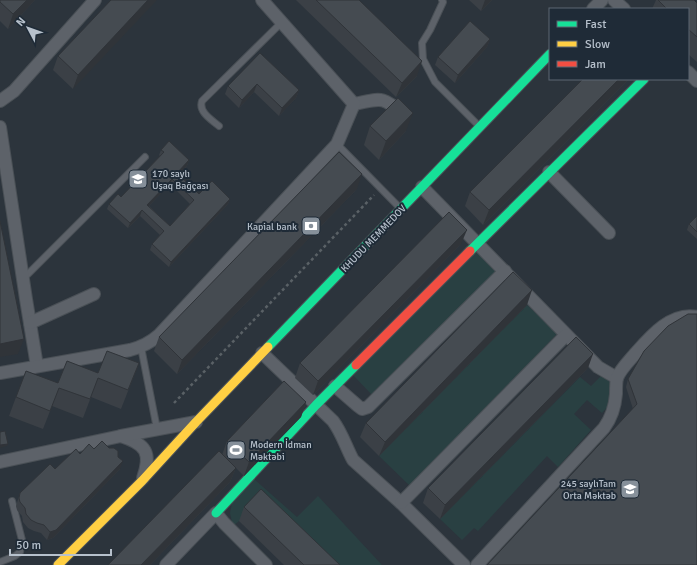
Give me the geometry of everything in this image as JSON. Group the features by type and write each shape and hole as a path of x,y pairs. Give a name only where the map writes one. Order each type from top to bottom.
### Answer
{"street":[{"path":"0,101 14,91 95,0"},
{"path":"262,0 354,104"},
{"path":"594,8 602,0"},
{"path":"614,0 623,8"},
{"name":"KHUDU MEMMEDOV","path":"58,565 142,481 196,422 400,208 549,55"},
{"path":"689,73 697,81"},
{"path":"166,565 316,405 643,80"},
{"path":"354,104 383,99 389,102 410,120"},
{"path":"0,373 142,347 150,343 337,144 354,104"},
{"path":"0,127 37,366"},
{"path":"549,172 609,233"},
{"path":"422,187 598,367 617,378"},
{"path":"335,386 362,409 368,407 505,271"},
{"path":"30,323 94,294"},
{"path":"477,565 604,428 611,418 615,406 617,378 626,364 646,341 662,327 678,318 691,315 697,317"},
{"path":"401,503 566,335"},
{"path":"262,354 340,429 353,460 401,503 464,565"},
{"path":"0,462 196,422"},
{"path":"122,436 134,440 145,450 148,463 142,481"},
{"path":"216,513 260,563"}],"lane":[{"path":"442,0 443,2 438,16 422,43 423,59 435,82 480,127"},
{"path":"219,126 202,110 200,105 202,101 282,22"},
{"path":"337,144 400,208"},
{"path":"23,279 145,157"},
{"path":"142,347 157,429"},
{"path":"0,562 15,556 20,552 22,540 12,501"}],"path":[{"path":"174,403 380,188"}],"green space":[{"path":"474,249 499,275 375,398 351,373"},
{"path":"527,305 558,333 410,486 379,456"},
{"path":"603,374 611,381 611,403 602,413 587,400 574,414 591,430 558,467 547,456 478,531 474,528 462,540 440,519 580,377 591,386"},
{"path":"254,479 297,517 318,496 382,565 320,565 239,521 233,526 230,513 232,503"}],"building":[{"path":"0,0 27,0 13,14 0,2"},
{"path":"111,0 148,0 78,75 58,56"},
{"path":"316,0 359,0 422,61 402,83"},
{"path":"658,0 694,0 697,3 697,37 689,30 689,8 666,8"},
{"path":"470,21 490,39 458,75 438,57"},
{"path":"260,53 299,90 282,108 257,84 242,100 228,86"},
{"path":"582,80 618,80 489,210 470,192"},
{"path":"398,98 413,113 386,141 370,126"},
{"path":"169,141 189,160 177,173 199,194 212,181 230,199 171,262 152,244 164,231 142,210 130,223 109,204 118,194 121,197 164,152 161,150","holes":["172,179 194,200 170,226 147,205"]},
{"path":"339,152 362,174 182,360 159,337"},
{"path":"449,212 467,230 318,381 300,363"},
{"path":"697,216 697,232 689,224"},
{"path":"0,221 24,339 0,344"},
{"path":"513,272 532,290 385,442 366,423"},
{"name":"245 saylıTam Orta Məktəb","path":"688,314 697,314 697,565 487,565 637,404 628,379 644,351 668,326"},
{"path":"576,337 593,354 445,505 428,488"},
{"path":"107,351 139,363 128,390 98,378 90,399 59,388 50,411 16,397 26,371 58,383 67,361 98,373"},
{"path":"284,381 306,402 249,462 227,441"},
{"path":"5,431 8,444 0,445 0,432"},
{"path":"102,441 109,448 114,448 118,451 118,457 123,461 56,530 50,532 44,525 31,520 20,502 20,493 50,464 55,469 76,449 80,454 89,444 94,449"},
{"path":"219,451 236,468 141,565 108,565"},
{"path":"261,489 340,565 304,565 244,507"}],"traffic: fast":[{"path":"268,347 549,55"},
{"path":"470,251 643,80"},
{"path":"216,513 316,405 356,365"}],"traffic: slow":[{"path":"58,565 142,481 268,347"}],"traffic: jam":[{"path":"356,365 470,251"}],"place":[{"name":"170 saylı Uşaq Bağçası","path":"138,179"},
{"name":"Kapial bank","path":"311,226"},
{"name":"Modern İdman Məktəbi","path":"236,450"},
{"name":"245 saylıTam Orta Məktəb","path":"630,489"}]}
